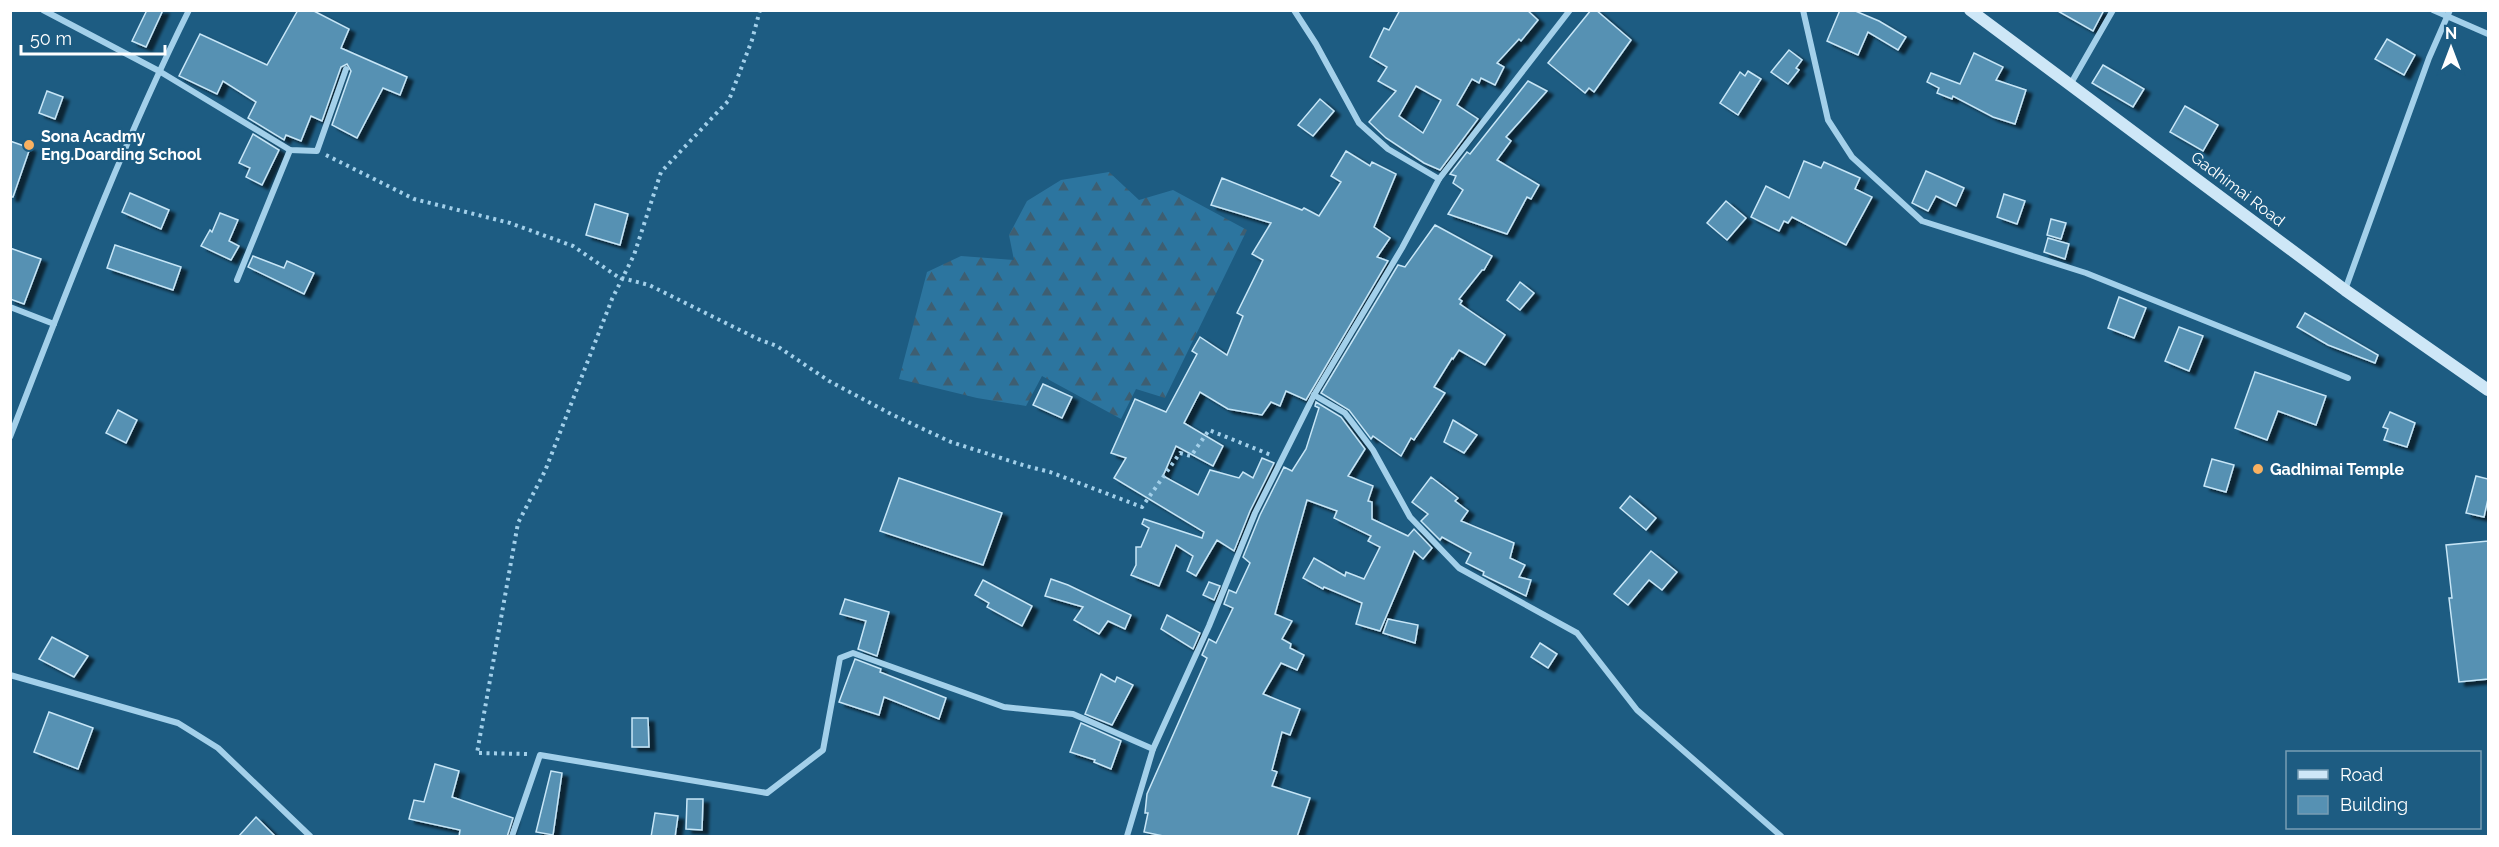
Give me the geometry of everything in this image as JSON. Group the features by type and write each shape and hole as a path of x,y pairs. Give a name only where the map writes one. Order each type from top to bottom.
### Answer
{"street":[{"path":"44,10 159,71 290,150 317,151 346,69"},
{"path":"10,437 112,177 189,10"},
{"path":"1294,10 1316,44 1359,123 1388,149 1439,179"},
{"path":"1127,837 1154,749 1209,626 1255,513 1314,395 1402,248 1439,179 1570,10"},
{"path":"1803,10 1828,120 1852,157 1923,221 2086,273 2348,378"},
{"name":"Gadhimai Road","path":"1970,10 2345,290 2488,390"},
{"path":"2070,86 2113,10"},
{"path":"2433,10 2448,13 2488,34"},
{"path":"2345,290 2429,58 2448,13"},
{"path":"237,280 290,150"},
{"path":"10,307 54,324"},
{"path":"1314,395 1346,413 1373,450 1410,517 1459,568 1577,633 1637,710 1781,837"},
{"path":"512,837 540,755 767,793 823,750 840,658 853,653 1004,707 1073,714 1154,749"},
{"path":"10,675 178,723 218,748 310,837"}],"path":[{"path":"540,755 477,753 518,523 545,471 612,299 634,255 662,172 729,100 752,40 760,10"},
{"path":"317,151 414,199 510,223 573,246 623,278 649,285 758,339 777,346 828,381 951,442 1050,472 1142,507 1180,453 1191,456 1209,430 1282,459"}],"green space":[{"path":"1109,172 1139,200 1173,190 1247,230 1165,398 1136,389 1121,419 1042,376 1026,406 977,398 899,379 927,272 961,256 1014,260 1009,235 1027,201 1061,180"}],"building":[{"path":"147,10 163,10 146,47 132,41"},
{"path":"298,10 312,10 349,29 341,48 407,77 400,95 383,88 357,138 332,125 351,71 347,64 341,67 322,121 311,116 301,141 286,135 284,140 248,118 256,102 223,81 217,94 179,76 200,34 267,65"},
{"path":"1400,10 1527,10 1538,20 1521,41 1519,39 1497,63 1504,67 1495,85 1481,78 1479,83 1472,79 1457,105 1478,119 1440,170 1424,163 1386,138 1369,122 1396,91 1378,81 1387,67 1370,57 1384,28 1389,30","holes":["1416,86 1441,100 1423,133 1399,116"]},
{"path":"1591,10 1596,10 1631,40 1594,92 1589,88 1585,93 1548,63"},
{"path":"1840,10 1853,10 1879,21 1906,37 1898,50 1868,32 1858,55 1827,41"},
{"path":"2056,10 2104,10 2093,31"},
{"path":"2387,39 2415,55 2404,75 2375,59"},
{"path":"1789,50 1802,60 1796,68 1799,70 1788,84 1771,72"},
{"path":"1974,53 2003,67 1996,80 2026,90 2015,124 1993,117 1953,96 1952,99 1937,93 1939,88 1927,82 1931,73 1960,84"},
{"path":"2103,65 2144,89 2133,107 2092,83"},
{"path":"1748,71 1761,79 1738,115 1720,103 1740,72 1745,76"},
{"path":"1528,81 1547,91 1506,137 1511,141 1497,160 1539,185 1531,199 1527,197 1507,234 1448,214 1463,190 1453,183 1456,176 1450,174 1467,152 1470,154"},
{"path":"47,91 63,97 55,119 39,113"},
{"path":"1320,99 1334,111 1313,136 1298,125"},
{"path":"2185,106 2218,125 2203,151 2170,132"},
{"path":"253,134 279,150 262,185 246,177 250,168 239,163"},
{"path":"10,141 30,148 13,197 10,197"},
{"path":"1346,151 1370,166 1372,162 1396,174 1374,227 1390,238 1377,257 1388,261 1306,400 1286,391 1280,406 1271,402 1262,415 1228,409 1200,392 1184,423 1223,446 1213,466 1176,446 1163,476 1198,495 1210,470 1239,478 1243,472 1253,478 1262,458 1274,463 1250,511 1234,551 1217,540 1196,576 1187,571 1193,556 1176,545 1159,586 1131,575 1136,565 1136,547 1141,547 1149,528 1142,524 1144,519 1202,538 1204,532 1114,478 1126,458 1111,453 1135,399 1166,412 1197,354 1192,351 1200,337 1227,355 1243,316 1237,313 1263,260 1252,254 1271,223 1211,205 1222,178 1302,210 1304,208 1319,216 1341,182 1331,176"},
{"path":"1804,161 1821,168 1824,162 1860,178 1855,189 1872,197 1846,245 1792,217 1788,223 1784,221 1779,231 1751,217 1766,186 1789,198"},
{"path":"1926,171 1964,188 1956,206 1936,196 1928,211 1912,203"},
{"path":"130,193 169,210 161,229 122,212"},
{"path":"2004,194 2025,201 2017,224 1997,217"},
{"path":"1726,201 1746,218 1727,240 1707,223"},
{"path":"595,204 628,214 620,245 586,235"},
{"path":"220,213 238,220 229,241 239,246 231,260 201,246 210,230 212,232"},
{"path":"2051,219 2066,223 2061,239 2047,235"},
{"path":"1435,225 1492,256 1484,270 1459,299 1462,301 1460,304 1505,335 1485,365 1459,350 1452,358 1434,387 1445,393 1414,440 1411,438 1401,456 1373,436 1371,439 1349,410 1321,393 1398,265 1405,267"},
{"path":"2048,238 2069,244 2065,259 2044,252"},
{"path":"115,245 181,267 173,290 107,268"},
{"path":"10,248 41,259 24,304 10,299"},
{"path":"253,256 284,268 287,261 314,273 304,294 248,267"},
{"path":"1520,282 1534,293 1520,310 1507,300"},
{"path":"2119,297 2146,308 2134,338 2108,328"},
{"path":"2305,313 2378,355 2375,363 2328,345 2297,327"},
{"path":"2179,327 2203,336 2189,371 2165,361"},
{"path":"2255,372 2326,396 2316,425 2278,411 2267,440 2235,428"},
{"path":"1043,384 1072,397 1062,418 1033,405"},
{"path":"1316,402 1341,417 1365,449 1348,476 1373,486 1368,501 1372,502 1372,519 1408,536 1414,529 1432,548 1423,559 1414,551 1380,631 1356,624 1362,603 1324,587 1323,589 1303,578 1314,558 1345,576 1346,572 1364,579 1380,547 1368,541 1371,536 1334,518 1337,511 1307,500 1275,614 1292,621 1282,639 1291,644 1290,648 1304,655 1297,670 1281,663 1263,694 1300,709 1290,735 1282,732 1272,770 1277,772 1272,786 1310,798 1297,837 1168,837 1144,832 1148,813 1145,813 1147,794 1207,658 1202,655 1209,639 1216,643 1233,608 1224,604 1229,590 1236,593 1250,563 1243,557 1260,515 1284,467 1292,471 1306,449 1319,408 1315,406"},
{"path":"118,410 137,420 126,443 106,433"},
{"path":"2390,412 2415,423 2407,447 2384,440 2388,429 2383,427"},
{"path":"1453,420 1477,435 1464,453 1444,442"},
{"path":"2212,459 2234,465 2226,492 2204,486"},
{"path":"2476,476 2488,479 2488,499 2484,517 2466,513"},
{"path":"1431,477 1458,498 1455,501 1468,511 1461,521 1514,543 1510,558 1525,565 1519,577 1531,580 1526,596 1483,575 1484,572 1466,563 1471,553 1442,537 1440,540 1421,521 1428,514 1412,502"},
{"path":"899,478 1002,513 983,565 880,531"},
{"path":"1630,496 1656,518 1646,530 1620,508"},
{"path":"2488,541 2488,679 2459,682 2449,598 2452,598 2446,545"},
{"path":"1651,551 1677,572 1662,590 1649,580 1628,605 1614,594"},
{"path":"1051,579 1131,615 1125,629 1108,621 1099,634 1074,620 1083,607 1045,596"},
{"path":"983,580 1032,606 1022,626 987,607 989,603 975,595"},
{"path":"1209,582 1220,586 1214,600 1203,595"},
{"path":"845,599 889,612 877,656 858,649 866,621 840,614"},
{"path":"1167,615 1200,633 1193,649 1161,629"},
{"path":"1388,619 1418,625 1415,643 1383,633"},
{"path":"52,637 88,656 74,677 39,659"},
{"path":"1540,643 1557,654 1548,668 1531,657"},
{"path":"855,659 881,669 880,672 946,698 939,719 884,697 879,715 839,702"},
{"path":"1101,674 1115,682 1117,677 1133,685 1112,725 1085,714"},
{"path":"49,712 93,728 78,769 34,752"},
{"path":"632,718 648,718 649,747 632,747"},
{"path":"1081,723 1121,741 1111,769 1094,762 1095,760 1070,752"},
{"path":"435,764 459,771 452,797 513,818 507,837 459,837 460,830 409,819 414,800 424,802"},
{"path":"551,771 562,773 553,835 536,832"},
{"path":"687,799 703,799 702,830 686,829"},
{"path":"655,813 678,816 675,837 651,837"},
{"path":"256,817 276,837 238,837"}],"place":[{"name":"Sona Acadmy Eng.Doarding School","path":"29,145"},
{"name":"Gadhimai Temple","path":"2258,469"}]}
